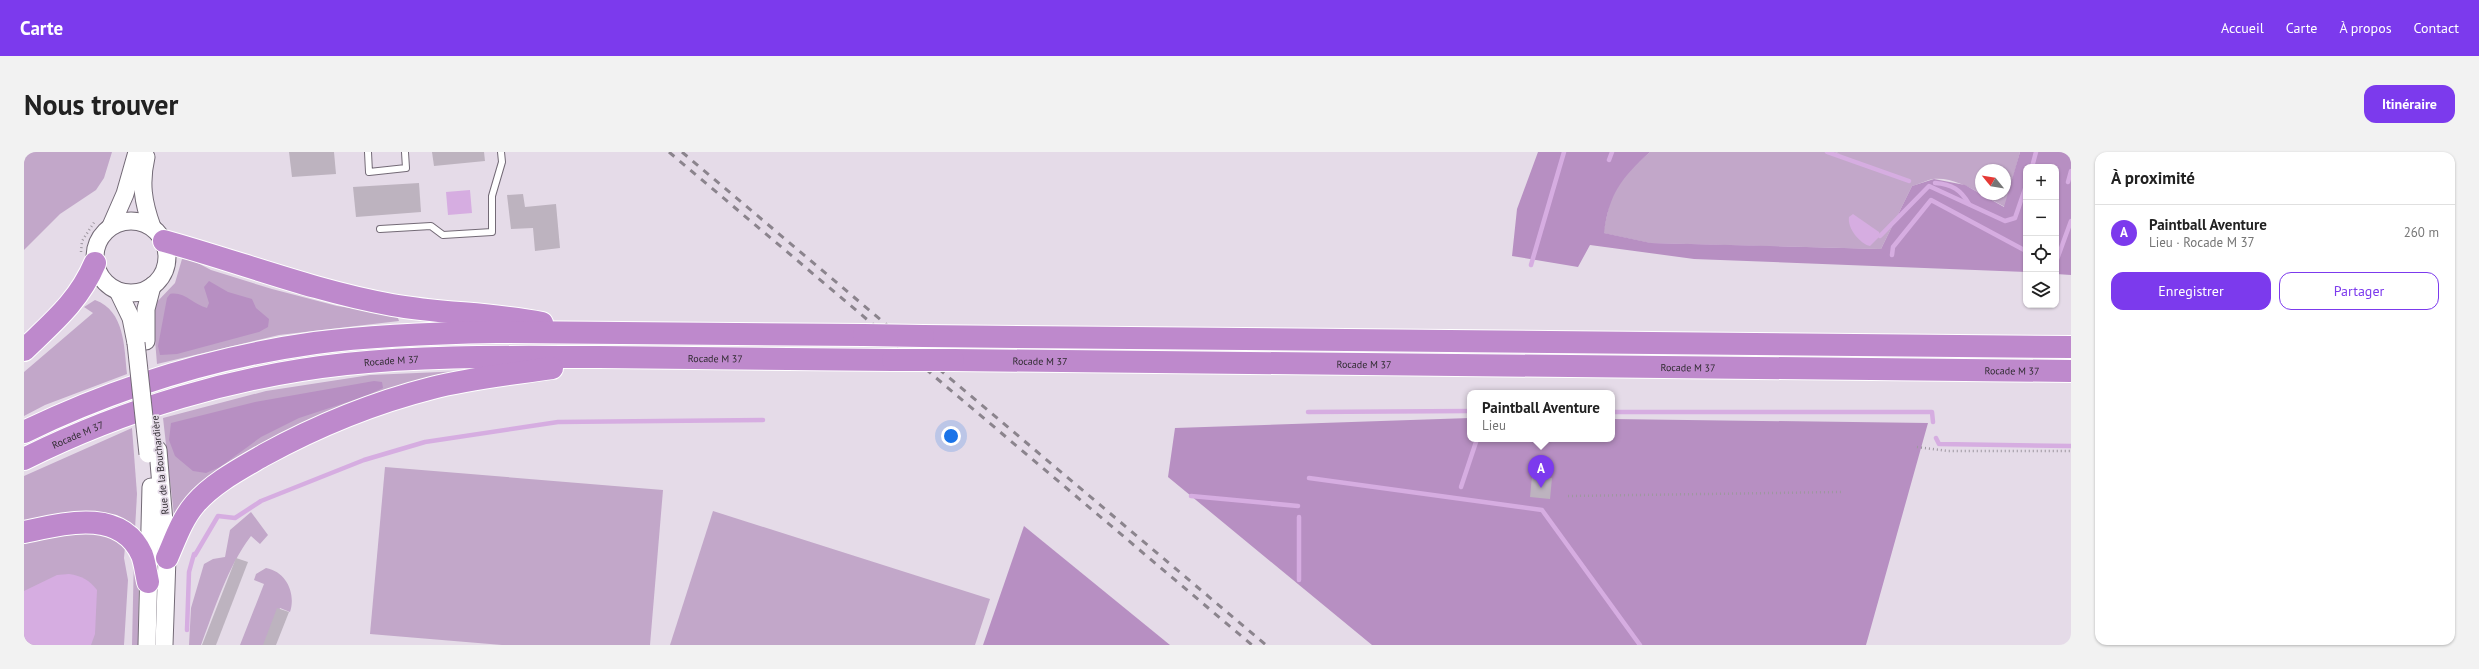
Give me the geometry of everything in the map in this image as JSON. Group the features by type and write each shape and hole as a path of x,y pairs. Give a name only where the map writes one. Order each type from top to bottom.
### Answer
{"highway":[{"path":"158,234 316,288 359,298 437,311 510,317 592,333"},
{"path":"24,350 74,302 84,288 95,263"},
{"path":"24,432 81,407 160,379 226,360 285,348 345,340 436,333 864,335 2071,347"},
{"path":"167,558 186,517 208,492 248,464 332,422 394,399 439,386 474,379 634,357"},
{"name":"Rocade M 37","path":"24,459 90,429 153,406 224,386 289,372 348,364 429,358 634,357 2071,371"},
{"path":"24,532 88,522 115,527 128,536 142,555 148,582"}],"street":[{"path":"137,152 125,194 111,226 97,242 95,263 103,280 118,291 135,293 152,286 161,277 166,266 167,253 142,196 142,181 147,152"},
{"path":"111,226 127,220 145,222 158,234"},
{"name":"Rue de la Bouchardière","path":"152,286 141,342 153,452 167,558 164,645"},
{"name":"Rue de la Bouchardière","path":"118,291 141,342"},
{"name":"Rue de la Bouchardière","path":"147,645 148,582 153,499 153,452"}],"lane":[{"path":"368,152 369,172 406,168 405,152"},
{"path":"380,229 431,226 443,235 492,232 492,196 502,162 501,152"}],"path":[{"path":"1917,447 1948,451 2071,451"},
{"path":"1568,496 1841,492"}],"shaded area":[{"path":"24,152 112,152 104,178 96,190 60,214 24,250"},
{"path":"1538,152 1650,152 1631,170 1618,188 1609,208 1604,233 1651,243 1881,249 1912,186 1934,179 1965,185 1975,191 1975,200 1992,200 2004,207 2006,200 2011,200 2011,183 2020,152 2071,152 2071,275 2059,274 2059,164 2023,164 2023,272 1694,259 1590,245 1578,267 1512,256 1517,209"},
{"path":"1650,152 1835,152 1840,154 1836,152 2020,152 2011,185 2011,164 1975,164 1975,191 1945,179 1928,180 1912,186 1881,249 1650,243 1603,233 1611,197 1628,171"},
{"path":"470,190 472,213 448,215 446,192"},
{"path":"1992,200 2007,200 2005,207"},
{"path":"1853,214 1879,232 1880,236 1870,246 1858,239 1852,230 1849,217"},
{"path":"182,259 192,260 211,270 272,289 337,306 397,315 399,321 279,335 157,364 153,316 155,304 175,283"},
{"path":"209,281 228,292 252,299 256,308 269,319 268,327 259,332 177,354 160,355 158,346 167,298 170,294 180,294 207,308 209,303 204,287"},
{"path":"95,300 105,305 118,321 123,342 127,374 45,405 24,416 24,372 93,313 84,307"},
{"path":"464,371 397,392 178,515 174,515 163,418 266,391 370,375"},
{"path":"374,381 382,382 383,388 366,396 299,418 261,437 220,467 206,473 193,471 175,456 169,440 171,423 255,402"},
{"path":"1467,418 1467,442 1615,442 1615,419 1928,423 1866,645 1372,645 1168,477 1175,428"},
{"path":"132,428 137,494 135,529 24,522 24,476"},
{"path":"385,467 663,490 650,645 502,645 370,634"},
{"path":"713,511 990,599 975,645 670,645"},
{"path":"251,512 268,535 260,544 251,536 228,575 201,645 189,645 191,608 204,564 213,559 225,557 230,530"},
{"path":"1024,526 1170,645 983,645"},
{"path":"88,530 107,536 125,547 124,558 128,580 124,645 24,645 24,542"},
{"path":"134,556 139,576 138,645 132,645"},
{"path":"266,568 279,574 288,585 292,598 290,612 280,608 266,645 240,645 264,584 254,580 256,574"},
{"path":"69,574 85,579 97,590 95,634 91,645 24,645 24,591 57,575"}],"building":[{"path":"289,152 334,152 336,174 292,177"},
{"path":"432,152 484,152 485,161 434,166"},
{"path":"419,183 421,212 356,217 353,187"},
{"path":"523,194 525,207 556,204 560,248 535,251 533,228 511,229 507,195"},
{"path":"1532,476 1552,478 1550,499 1530,497"},
{"path":"236,558 248,562 216,645 202,645"},
{"path":"277,608 289,612 276,645 263,645"}],"waterway":[{"path":"1531,265 1564,152"},
{"path":"1609,160 1612,152"},
{"path":"1827,152 1909,181"},
{"path":"2033,164 2036,152"},
{"path":"2068,182 2071,171"},
{"path":"1935,183 1951,186 1959,191 1969,204"},
{"path":"1880,236 1929,186 2005,221 2015,218 2023,195"},
{"path":"1892,255 1893,247 1931,200 2023,249"},
{"path":"2059,254 2071,221"},
{"path":"1308,412 1467,411"},
{"path":"1615,412 1932,412 1933,422"},
{"path":"195,555 218,516 235,518 261,501 364,460 425,442 558,422 763,420"},
{"path":"1936,438 1939,444 2071,446"},
{"path":"1461,487 1476,442"},
{"path":"1309,478 1542,510 1640,645"},
{"path":"1191,496 1298,506"},
{"path":"1299,517 1299,580"},
{"path":"187,630 189,572 194,554"}],"railway":[{"path":"669,152 1252,645"},
{"path":"682,152 1266,645"}],"place":[{"name":"Paintball Aventure","path":"1541,488"}]}
